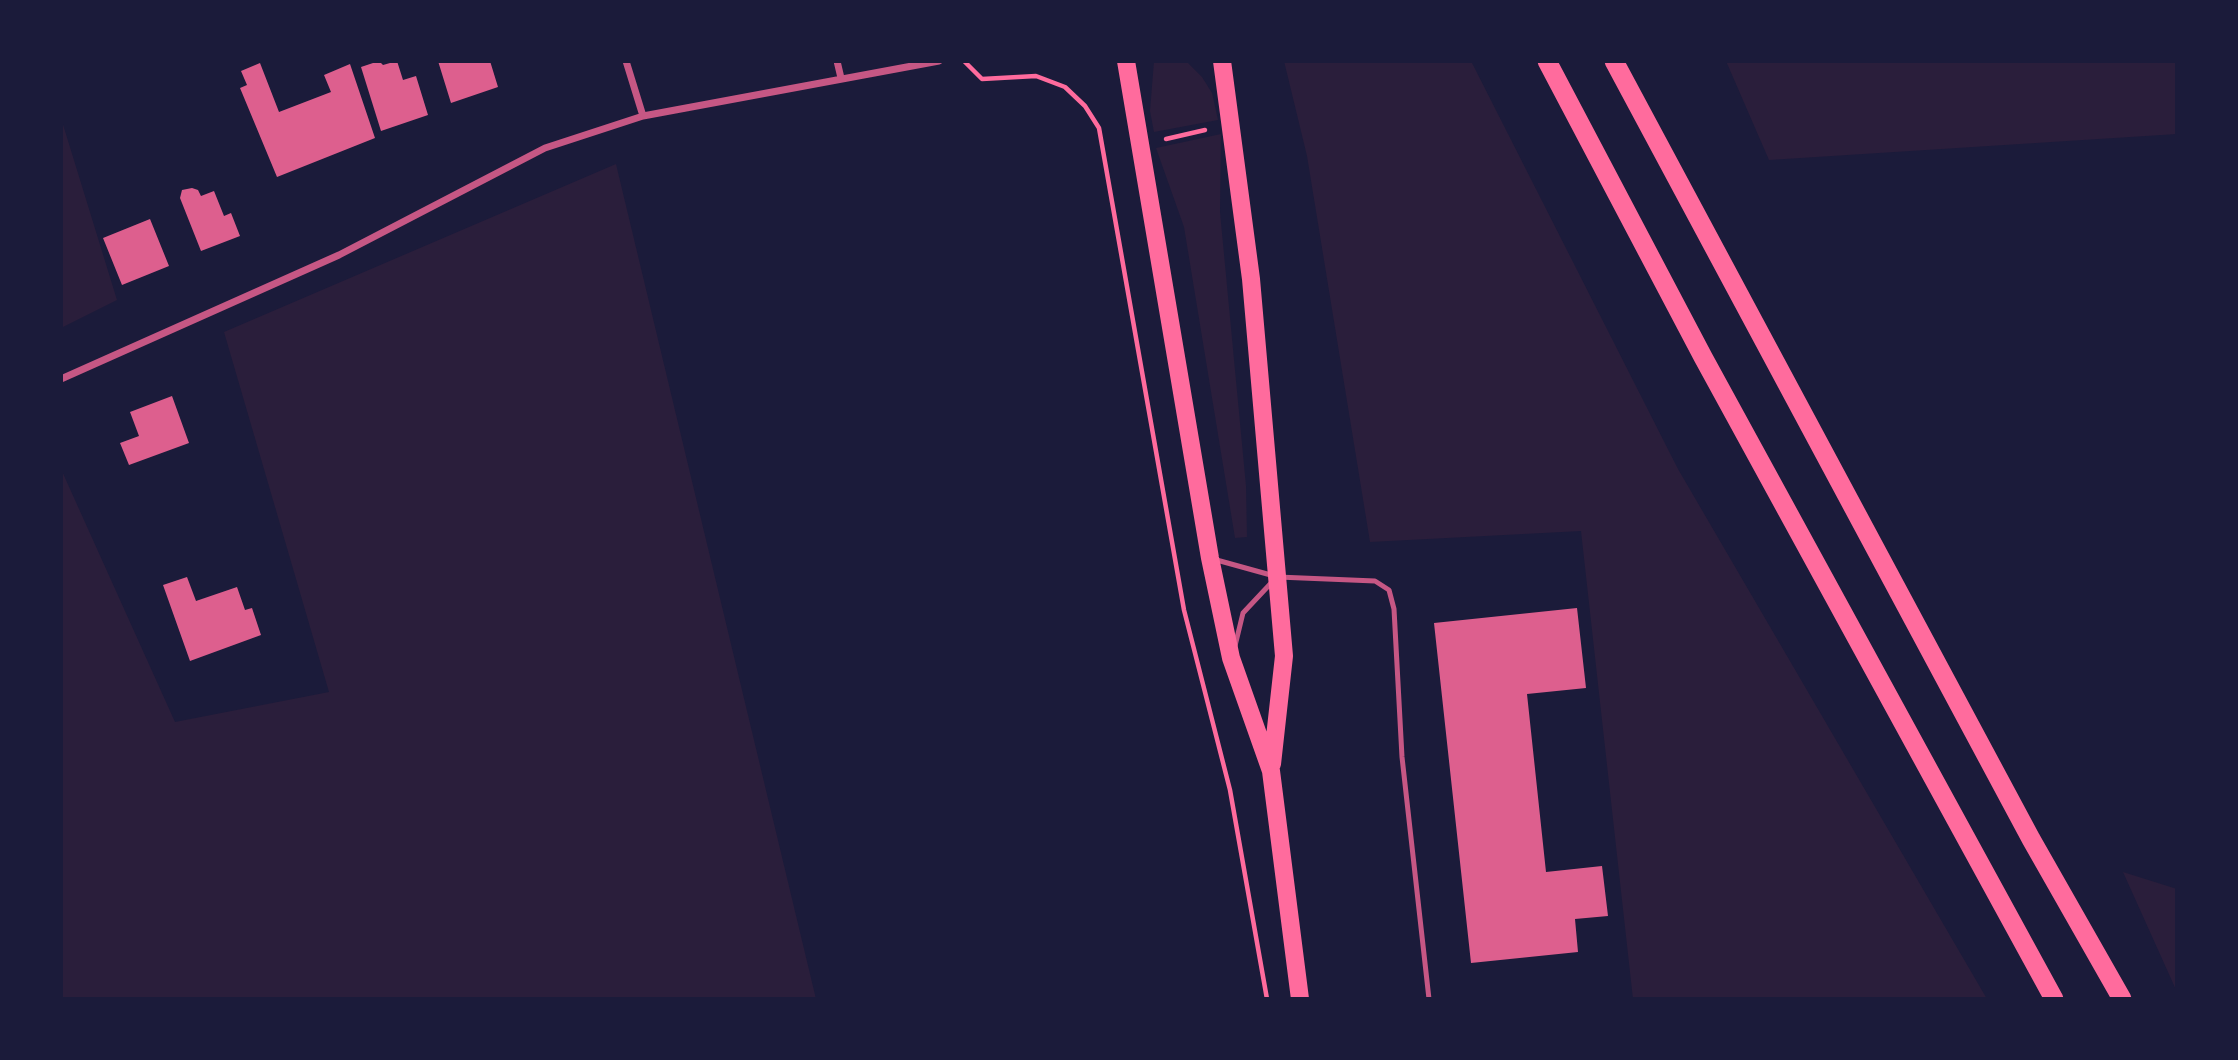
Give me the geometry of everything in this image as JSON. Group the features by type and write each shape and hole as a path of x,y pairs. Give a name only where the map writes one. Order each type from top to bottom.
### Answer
{"highway":[{"path":"1547,61 1703,357 2054,999"},
{"path":"1614,61 2031,839 2122,999"}],"main road":[{"path":"1126,61 1210,558 1231,658 1271,771 1300,999"},
{"path":"1222,61 1251,279 1284,656 1271,771"}],"street":[{"path":"626,61 643,116"},
{"path":"837,61 841,78"},
{"path":"61,379 339,255 545,148 643,116 939,61"}],"lane":[{"path":"1210,558 1278,577 1376,581 1389,590 1394,609 1402,757 1429,999"},
{"path":"1231,658 1243,613 1278,577"}],"path":[{"path":"964,61 982,79 1036,76 1065,88 1085,106 1099,128 1184,610 1230,790 1267,999"}],"shaded area":[{"path":"1154,61 1188,63 1202,77 1212,93 1218,120 1154,132 1150,111"},
{"path":"1284,61 1471,61 1678,469 1987,999 1633,999 1581,531 1370,542 1307,156"},
{"path":"1726,61 2177,61 2177,134 1769,160"},
{"path":"61,118 117,300 61,328"},
{"path":"1221,134 1220,212 1246,486 1247,537 1235,538 1184,227 1156,148"},
{"path":"616,164 816,999 61,999 61,469 175,722 329,692 224,332"},
{"path":"2123,872 2177,889 2177,992"}],"building":[{"path":"379,61 383,65 397,61 403,80 416,76 428,115 381,131 361,67"},
{"path":"438,61 490,61 498,87 451,103"},
{"path":"260,63 279,112 331,92 324,75 350,64 375,138 277,177 240,88 247,85 241,71"},
{"path":"182,190 198,190 201,196 214,191 224,216 231,213 240,236 201,251 180,198"},
{"path":"150,219 169,266 122,285 103,238"},
{"path":"172,396 189,443 129,465 120,443 139,436 130,412"},
{"path":"187,577 196,601 237,587 245,610 252,608 261,635 190,661 163,585"},
{"path":"1577,608 1586,688 1527,694 1546,872 1602,866 1608,916 1575,919 1578,952 1471,963 1434,623"}]}
